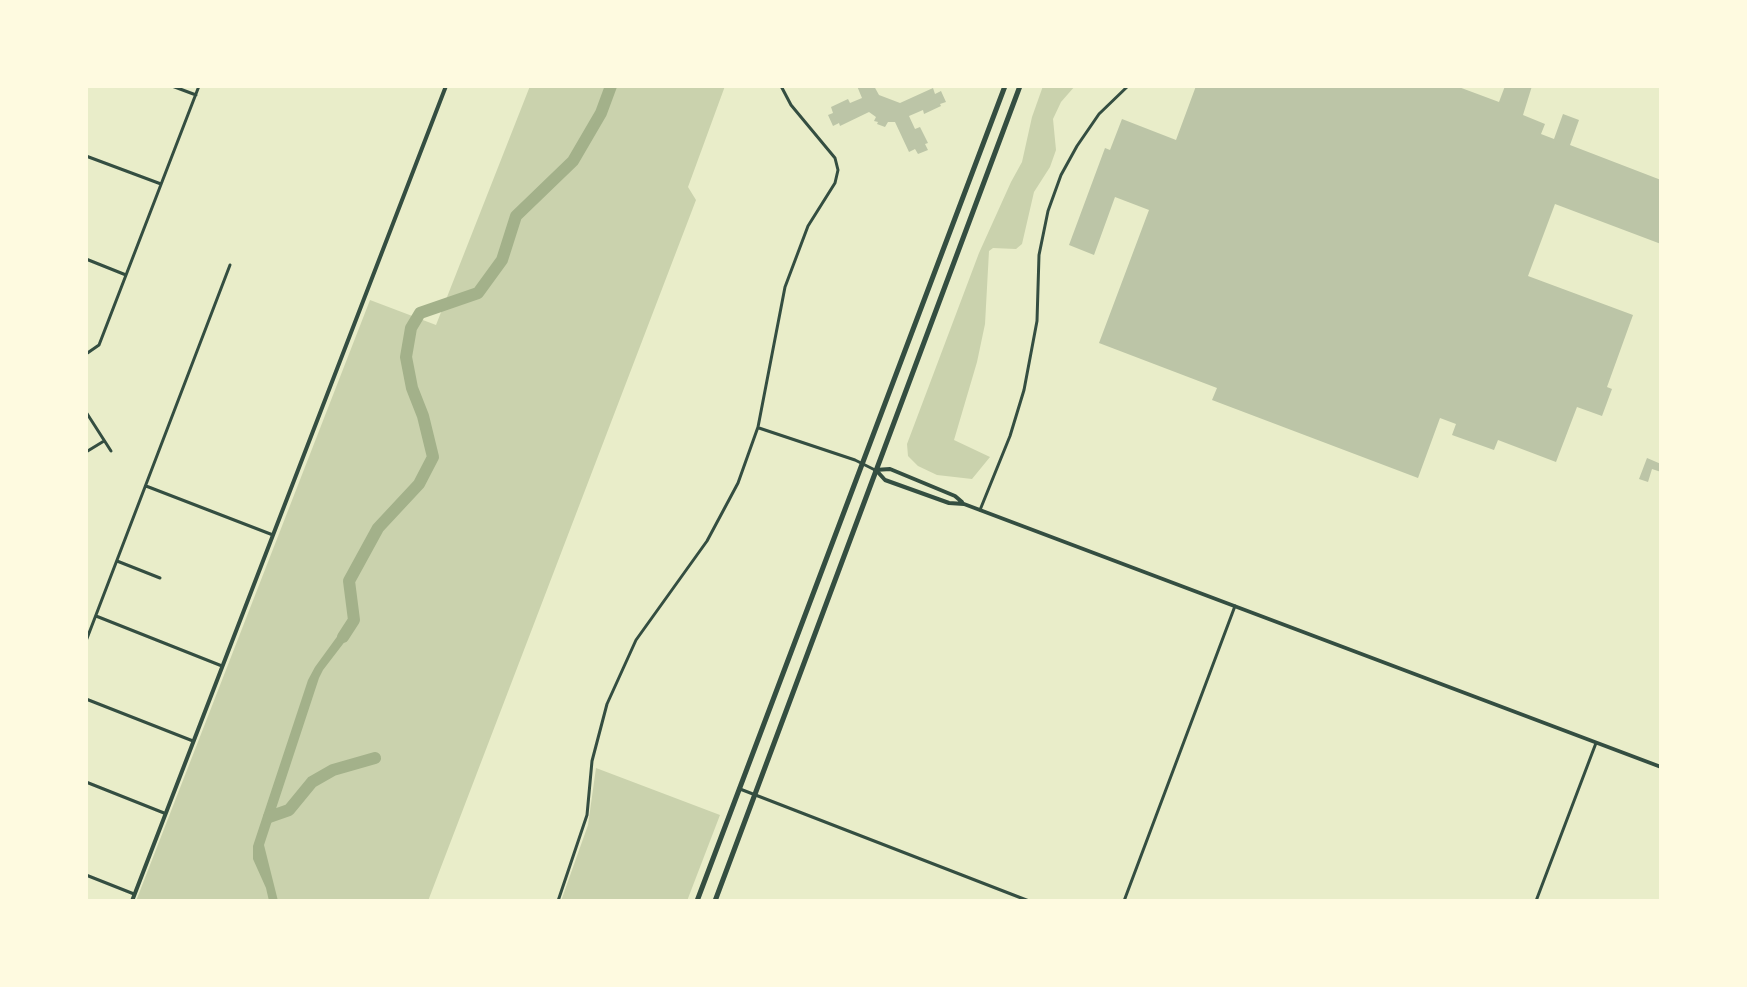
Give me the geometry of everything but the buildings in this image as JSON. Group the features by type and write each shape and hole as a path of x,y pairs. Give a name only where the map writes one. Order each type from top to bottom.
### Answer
{"main road":[{"path":"697,901 1005,86"},
{"path":"715,901 1020,86"}],"street":[{"path":"172,86 196,95"},
{"path":"86,354 99,345 199,86"},
{"path":"132,901 446,86"},
{"path":"558,901 587,815 594,751 607,704 621,669 644,627 687,570 725,510 758,427 785,287 797,250 835,183 838,170 835,158 791,105 781,86"},
{"path":"980,510 1010,436 1024,390 1037,321 1039,255 1048,211 1061,175 1077,146 1099,114 1128,86"},
{"path":"86,156 161,184"},
{"path":"86,259 126,275"},
{"path":"86,641 230,265"},
{"path":"86,412 111,451"},
{"path":"758,427 863,463 885,480 949,503 964,504 1661,767"},
{"path":"86,452 104,441"},
{"path":"875,470 890,469 955,496 964,504"},
{"path":"146,486 273,535"},
{"path":"117,561 160,578"},
{"path":"1124,901 1235,606"},
{"path":"96,616 222,666"},
{"path":"86,699 193,741"},
{"path":"1536,901 1596,743"},
{"path":"86,782 165,813"},
{"path":"740,789 1029,901"},
{"path":"86,875 134,894"}],"shaded area":[{"path":"530,86 725,86 688,187 696,200 428,901 136,901 370,300 436,325"},
{"path":"1043,86 1075,86 1061,102 1053,119 1056,150 1050,167 1034,192 1022,244 1016,249 993,248 989,251 985,324 954,440 990,457 972,479 937,475 918,466 908,456 907,444 979,253 1022,162"},
{"path":"347,623 356,627 319,678 264,845 278,901 269,901 253,859 253,846 308,680"},
{"path":"596,768 720,815 687,901 561,901 588,825"}],"waterway":[{"path":"343,637 354,620 349,581 378,528 419,484 433,457 406,357 411,328 420,313 478,293 502,260 516,216 573,161 601,113 611,86"},
{"path":"269,817 289,810 312,782 333,770 375,758"}]}
